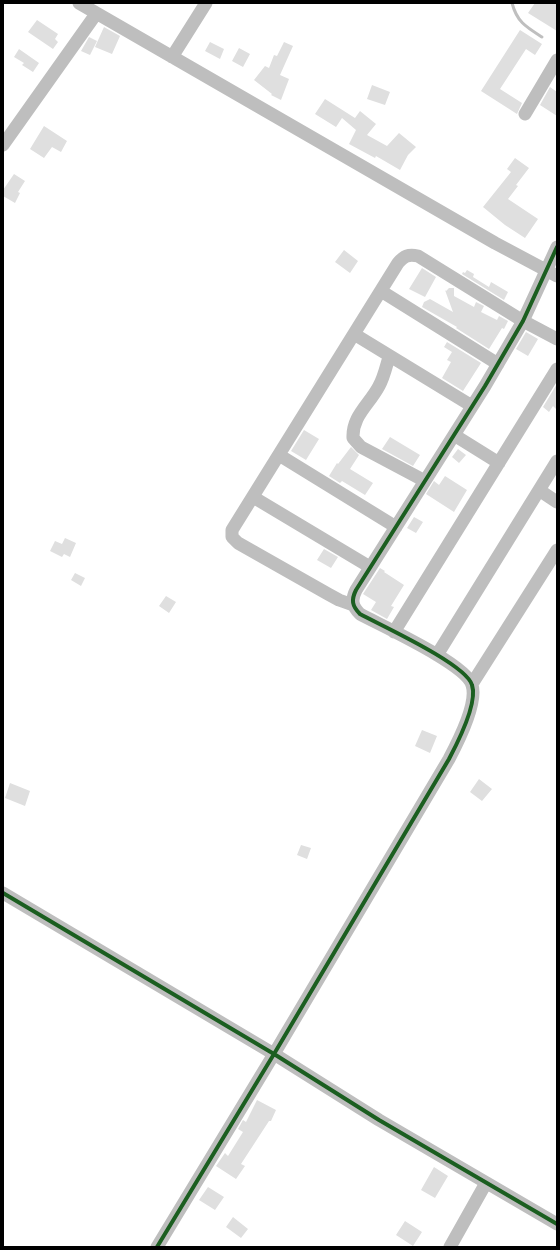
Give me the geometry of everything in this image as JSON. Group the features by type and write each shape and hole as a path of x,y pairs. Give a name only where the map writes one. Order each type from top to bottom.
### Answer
{"street":[{"path":"79,3 495,243 552,272"},
{"path":"172,57 206,3"},
{"path":"3,145 96,14"},
{"path":"526,114 557,60"},
{"path":"157,1247 274,1054 449,759 463,731 474,694 472,684 466,675 454,665 437,655 360,614 354,608 352,598 498,364 552,272 557,247"},
{"path":"354,604 339,600 238,543 232,537 232,530 398,263 404,256 418,256 523,321 557,339"},
{"path":"381,292 498,364"},
{"path":"354,334 389,357 472,406"},
{"path":"389,357 383,378 378,388 354,425 353,438 362,447 425,481"},
{"path":"394,632 557,369"},
{"path":"454,435 499,463"},
{"path":"279,455 396,527"},
{"path":"437,655 557,462"},
{"path":"539,490 557,502"},
{"path":"253,497 370,567"},
{"path":"472,684 557,550"},
{"path":"3,893 274,1054 379,1120 557,1224"},
{"path":"450,1247 486,1182"}],"building":[{"path":"535,3 557,3 557,31 528,13"},
{"path":"37,20 58,34 55,39 58,42 53,49 28,32"},
{"path":"104,27 120,36 112,54 95,47"},
{"path":"520,30 542,44 535,55 526,49 500,89 522,103 517,114 481,91"},
{"path":"89,37 97,41 90,55 81,51"},
{"path":"210,42 224,49 220,59 205,51"},
{"path":"284,42 293,46 280,75 289,79 281,100 271,95 272,94 254,80 265,66 269,68 274,55 277,56"},
{"path":"239,48 250,54 243,67 232,61"},
{"path":"19,49 39,63 33,72 22,65 24,63 14,57"},
{"path":"372,85 390,92 385,105 367,99"},
{"path":"550,87 557,92 557,116 540,105"},
{"path":"325,99 355,118 360,111 376,124 367,135 387,146 399,133 416,147 408,155 400,170 376,156 375,158 349,144 356,130 342,118 336,127 315,114"},
{"path":"44,126 67,141 61,152 52,147 44,158 30,149"},
{"path":"515,158 529,168 516,185 518,186 508,199 538,219 525,238 505,225 483,207 511,172 507,169"},
{"path":"14,174 25,181 18,192 20,193 15,203 3,196 3,190"},
{"path":"344,250 358,261 350,273 335,262"},
{"path":"422,268 436,277 425,297 409,289"},
{"path":"467,270 474,274 473,277 489,287 491,282 508,292 504,300 462,274"},
{"path":"449,288 454,288 454,296 474,307 476,302 484,306 481,312 497,320 499,316 508,321 489,349 456,328 457,327 422,307 424,302 430,299 453,312 445,290 446,291"},
{"path":"526,332 538,339 528,356 516,349"},
{"path":"447,342 481,363 463,391 442,378 451,362 447,360 452,352 444,347"},
{"path":"557,384 557,410 553,406 549,412 543,407"},
{"path":"304,430 319,439 306,460 291,451"},
{"path":"390,437 420,455 413,466 382,449"},
{"path":"351,447 359,455 350,469 373,483 365,495 342,481 340,483 329,476 337,463 338,464"},
{"path":"458,449 466,455 459,463 452,457"},
{"path":"445,476 467,490 454,512 426,494 434,481 439,485"},
{"path":"414,517 423,522 416,533 407,528"},
{"path":"65,538 76,543 70,557 64,554 62,557 50,551 55,541 62,544"},
{"path":"324,549 338,557 331,568 317,560"},
{"path":"380,568 404,585 391,606 394,607 387,619 371,610 376,602 363,594"},
{"path":"75,573 85,578 81,586 71,580"},
{"path":"166,596 176,602 169,613 159,606"},
{"path":"422,730 437,736 430,753 415,746"},
{"path":"479,779 492,789 482,801 470,792"},
{"path":"10,783 30,791 25,806 5,798"},
{"path":"301,845 311,848 307,859 297,855"},
{"path":"257,1100 276,1110 271,1121 269,1121 241,1164 245,1166 236,1179 216,1166 225,1153 228,1156 243,1132 238,1129 243,1120 246,1122"},
{"path":"434,1167 448,1176 435,1198 421,1190"},
{"path":"208,1187 224,1197 215,1210 199,1200"},
{"path":"233,1217 248,1229 241,1238 226,1227"},
{"path":"405,1221 422,1232 413,1246 396,1235"}],"waterway":[{"path":"512,3 519,19 531,30 542,37"}],"cycle path":[{"path":"157,1247 274,1054 449,759 466,722 470,712 473,693 472,685 466,676 440,656 360,614 354,606 353,597 485,386 523,321 557,247"},
{"path":"3,893 274,1054 379,1120 557,1224"}]}
